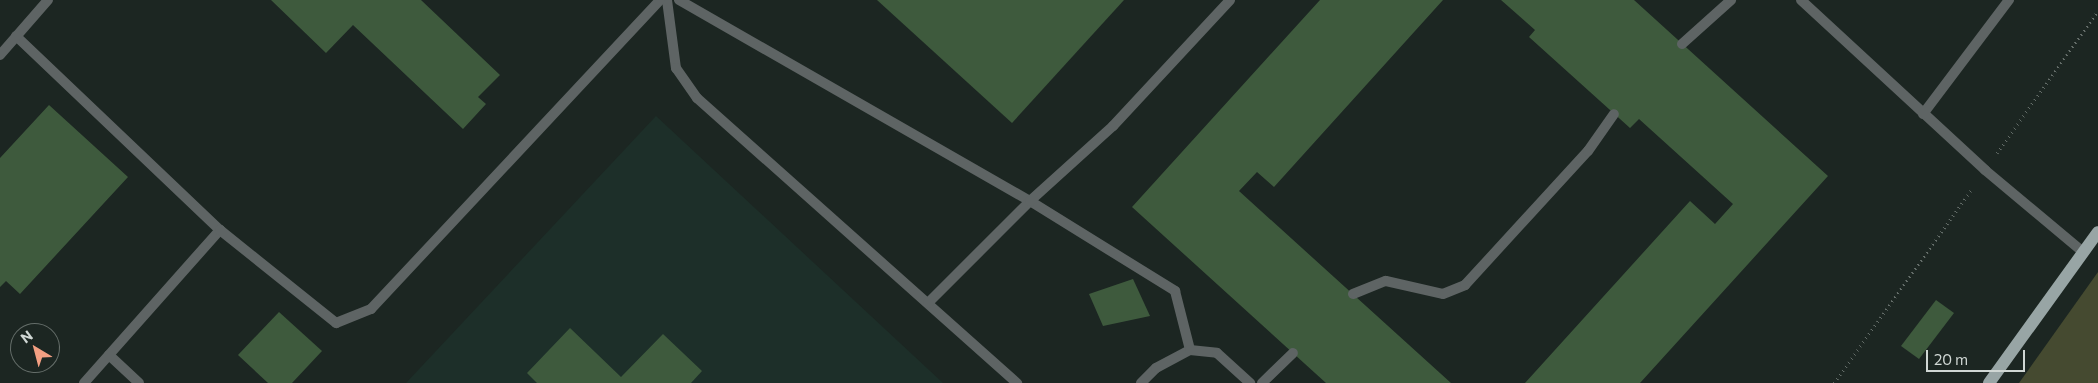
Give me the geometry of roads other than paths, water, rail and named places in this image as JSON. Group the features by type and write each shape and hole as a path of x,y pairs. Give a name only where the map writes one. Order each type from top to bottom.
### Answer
{"main road":[{"path":"1989,383 2098,232"}],"lane":[{"path":"0,55 48,0"},
{"path":"16,36 220,230 336,322 372,309 660,0"},
{"path":"667,0 676,68 697,98 1017,383"},
{"path":"679,0 1030,202 1175,291 1190,350"},
{"path":"928,303 1030,202 1113,126 1230,0"},
{"path":"1682,44 1731,0"},
{"path":"1801,0 1985,170 2083,252"},
{"path":"1923,114 2009,0"},
{"path":"1353,294 1386,281 1443,294 1465,285 1588,151 1614,114"},
{"path":"84,383 220,230"},
{"path":"1141,383 1156,368 1190,350 1217,352 1250,383"},
{"path":"1262,383 1293,353"},
{"path":"109,355 139,383"}]}
